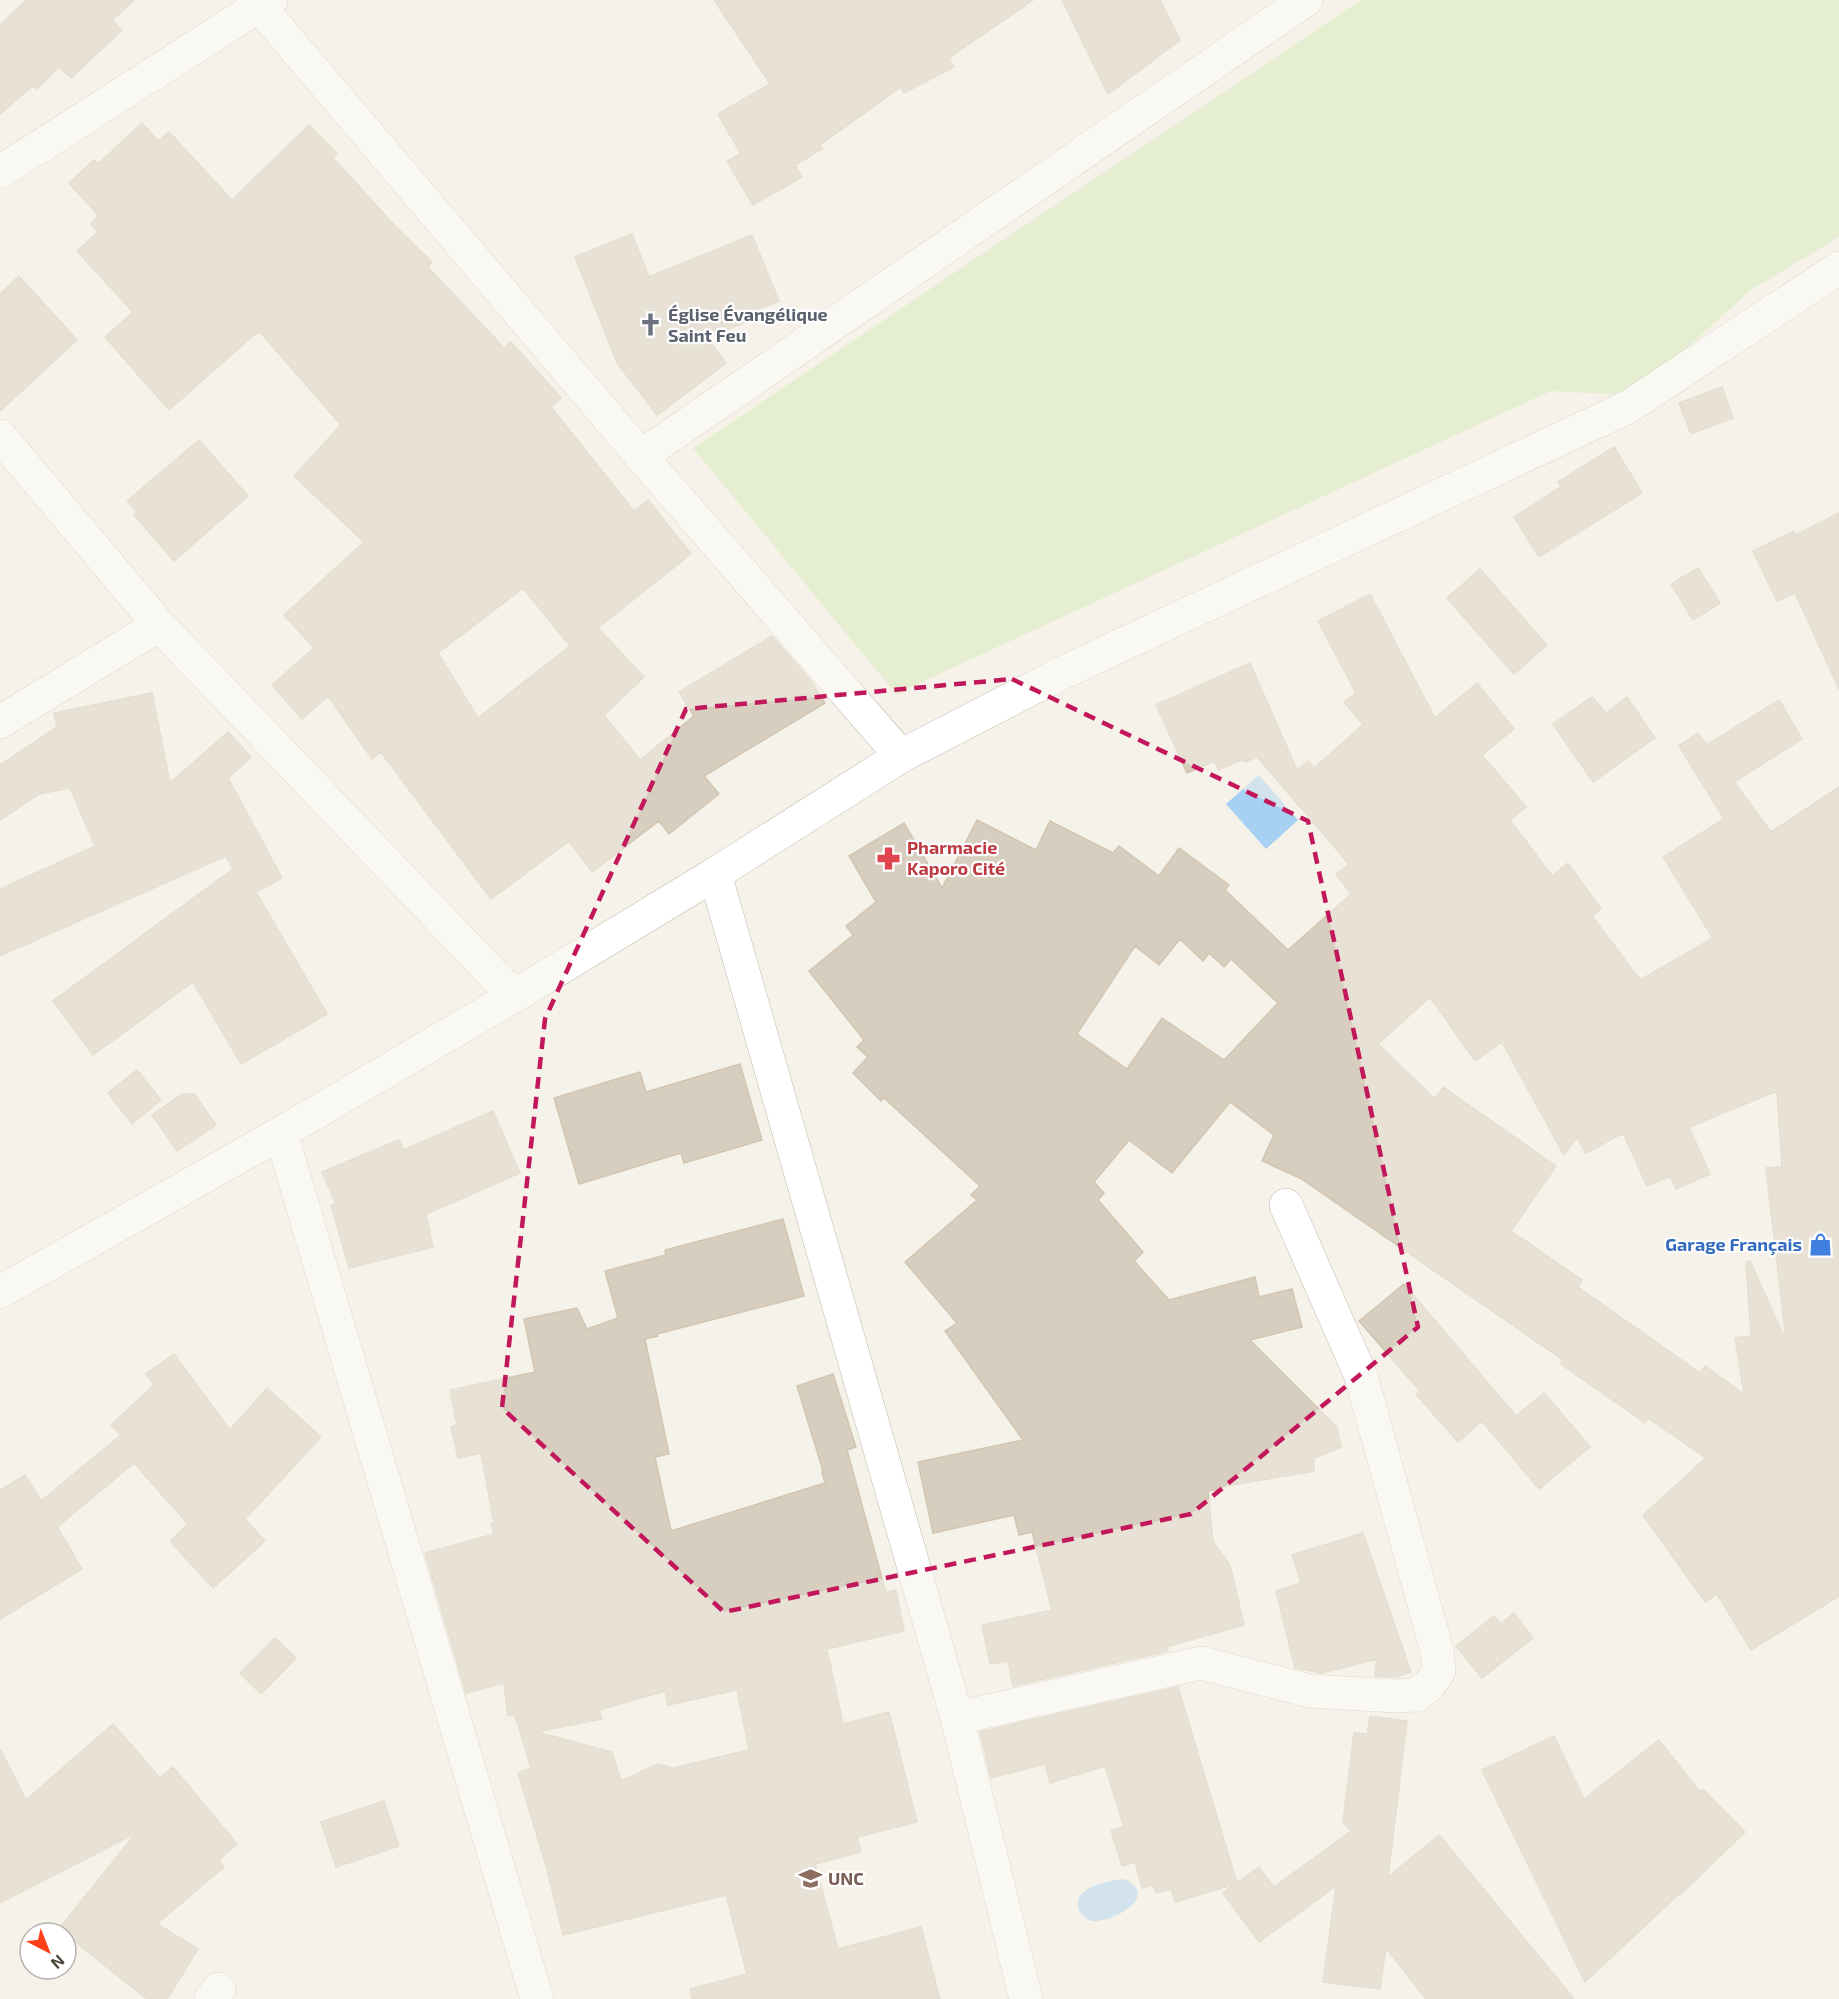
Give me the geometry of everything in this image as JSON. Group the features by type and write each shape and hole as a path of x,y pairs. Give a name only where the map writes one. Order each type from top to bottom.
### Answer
{"street":[{"path":"641,456 1306,0"},
{"path":"0,172 262,2 641,456 901,756"},
{"path":"0,1292 281,1133 514,996 715,874 901,756 1062,673 1628,407 1839,268"},
{"path":"0,436 159,625 514,996"},
{"path":"0,722 159,625"},
{"path":"715,874 957,1718 1026,1999"},
{"path":"281,1133 537,1999"},
{"path":"957,1718 1201,1663 1310,1691 1396,1696 1417,1695 1429,1685 1439,1671 1437,1651 1361,1376 1286,1205"}],"highlighted area":[{"path":"1012,679 1308,821 1418,1327 1191,1514 724,1612 502,1408 545,1019 686,709"}],"green space":[{"path":"1361,0 1839,0 1839,237 1751,290 1657,375 1623,395 1551,391 896,694 693,448"}],"water":[{"path":"1259,775 1298,820 1266,849 1226,804"},
{"path":"1124,1879 1134,1886 1138,1893 1131,1906 1104,1920 1090,1920 1082,1915 1078,1900 1084,1892 1108,1881"}],"building":[{"path":"26,0 134,0 112,20 122,30 71,78 59,67 37,89 34,85 0,114 0,25"},
{"path":"714,0 1033,0 949,58 954,67 904,93 901,87 820,145 822,149 795,165 802,177 753,205 727,161 741,154 718,114 770,84"},
{"path":"1062,0 1160,0 1180,40 1108,94"},
{"path":"142,123 158,141 169,132 232,200 309,125 337,153 333,158 396,227 432,262 428,267 504,348 511,342 561,398 551,407 634,511 648,500 691,554 598,628 644,677 604,715 640,760 694,716 679,692 772,636 811,681 825,703 704,776 719,794 669,834 659,821 592,872 569,841 491,899 381,752 372,759 328,696 302,719 272,685 314,648 284,615 364,542 294,476 341,425 260,332 256,333 169,410 105,337 133,312 77,251 98,232 91,224 99,216 69,183 94,160 98,164","holes":["523,588 570,646 478,718 438,653"]},
{"path":"632,234 649,277 752,235 779,301 740,316 743,323 707,338 726,363 657,415 617,363 575,257"},
{"path":"19,276 77,340 0,411 0,294"},
{"path":"1722,387 1733,418 1691,434 1679,403"},
{"path":"199,440 248,496 174,561 134,515 137,512 127,501"},
{"path":"1614,447 1642,493 1539,557 1514,517 1561,487 1558,482"},
{"path":"1839,513 1839,689 1795,593 1777,601 1753,551 1794,531 1796,535"},
{"path":"1698,568 1720,603 1693,620 1671,584"},
{"path":"1480,569 1547,645 1514,674 1447,598"},
{"path":"1370,594 1435,718 1477,683 1514,729 1482,755 1526,807 1510,820 1552,876 1568,863 1601,909 1592,916 1640,980 1713,938 1663,857 1724,819 1679,746 1698,733 1707,745 1779,700 1802,739 1734,782 1771,832 1839,787 1839,1596 1751,1650 1717,1594 1705,1602 1643,1515 1706,1458 1648,1418 1645,1423 1561,1364 1563,1360 1300,1178 1262,1161 1274,1135 1230,1102 1172,1173 1129,1140 1094,1182 1104,1193 1098,1200 1143,1252 1134,1261 1169,1300 1255,1277 1259,1297 1292,1289 1302,1327 1250,1340 1337,1427 1341,1447 1314,1458 1314,1471 1208,1491 1213,1542 1230,1565 1244,1625 1166,1647 1168,1651 1013,1686 1008,1661 990,1664 982,1625 1052,1610 1032,1532 1019,1535 1014,1515 933,1533 918,1462 1023,1440 945,1331 957,1323 905,1262 977,1200 971,1195 980,1186 884,1098 881,1101 853,1073 868,1057 857,1047 864,1040 809,971 853,935 846,926 876,902 849,856 904,823 942,888 977,820 1036,850 1050,821 1113,853 1119,846 1159,876 1179,848 1229,885 1225,890 1288,950 1351,894 1336,874 1349,864 1257,757 1245,762 1244,759 1218,770 1215,761 1187,773 1156,705 1250,663 1297,770 1308,761 1314,768 1363,725 1344,702 1356,693 1318,621","holes":["1180,939 1203,961 1209,953 1224,967 1231,959 1278,1003 1224,1060 1162,1018 1127,1069 1077,1034 1135,946 1159,965","1430,997 1475,1061 1502,1042 1564,1155 1577,1137 1586,1153 1623,1133 1647,1186 1670,1176 1676,1189 1710,1174 1689,1127 1777,1091 1782,1167 1766,1168 1786,1341 1750,1261 1746,1262 1751,1336 1735,1338 1744,1394 1705,1366 1700,1373 1578,1287 1582,1280 1511,1231 1556,1166 1443,1087 1435,1099 1378,1044"]},
{"path":"152,693 170,783 228,732 251,757 228,778 282,878 256,892 327,1014 241,1064 193,982 93,1055 53,1001 233,869 226,856 0,956 0,889 95,846 70,788 39,794 0,820 0,765 57,727 54,713"},
{"path":"1592,697 1606,713 1627,697 1655,738 1593,782 1553,724"},
{"path":"740,1064 762,1140 684,1163 681,1153 579,1184 554,1098 640,1072 646,1092"},
{"path":"137,1070 161,1100 132,1124 108,1093"},
{"path":"182,1094 194,1094 216,1125 177,1151 152,1115"},
{"path":"493,1111 520,1173 426,1214 433,1247 349,1268 331,1205 336,1204 322,1172 399,1140 404,1150"},
{"path":"783,1219 804,1296 645,1339 669,1454 655,1457 671,1531 825,1483 797,1386 833,1374 856,1447 847,1450 886,1593 896,1590 904,1631 827,1649 843,1724 889,1712 917,1822 857,1837 861,1852 815,1864 838,1949 921,1927 940,1999 692,1999 690,1989 747,1974 726,1895 563,1935 547,1869 518,1773 531,1768 515,1715 508,1716 504,1683 466,1693 425,1553 494,1534 491,1524 494,1523 481,1453 458,1458 451,1427 457,1425 450,1390 535,1372 524,1319 577,1308 587,1329 618,1318 605,1271 666,1255 665,1250","holes":["737,1690 749,1750 673,1768 658,1764 621,1781 612,1752 537,1732 602,1719 599,1710 665,1691 668,1705"]},
{"path":"1404,1284 1516,1416 1544,1393 1590,1447 1539,1489 1482,1421 1458,1442 1416,1394 1420,1391 1359,1321"},
{"path":"174,1354 230,1430 267,1388 321,1437 245,1519 265,1541 213,1588 170,1541 188,1524 134,1463 57,1527 82,1569 0,1619 0,1490 25,1475 41,1501 121,1435 111,1425 154,1385 146,1374"},
{"path":"1363,1533 1411,1672 1397,1677 1375,1676 1377,1659 1322,1673 1295,1668 1276,1591 1301,1583 1292,1555"},
{"path":"1514,1613 1533,1638 1482,1678 1456,1646 1494,1616 1501,1624"},
{"path":"275,1638 296,1658 261,1694 240,1673"},
{"path":"1178,1687 1237,1883 1259,1867 1274,1887 1351,1831 1343,1822 1354,1733 1367,1734 1370,1716 1407,1721 1388,1877 1439,1835 1574,1999 1426,1999 1386,1948 1380,1989 1323,1982 1336,1886 1259,1942 1223,1893 1235,1884 1175,1902 1171,1889 1156,1893 1153,1885 1142,1888 1135,1862 1122,1866 1111,1830 1124,1827 1105,1766 1050,1783 1045,1764 991,1778 980,1732"},
{"path":"113,1724 160,1778 173,1767 237,1844 219,1860 224,1867 157,1924 198,1949 167,1999 147,1999 78,1944 78,1921 65,1921 136,1833 0,1903 0,1749 26,1800"},
{"path":"1554,1736 1584,1799 1659,1740 1700,1792 1703,1789 1745,1832 1585,1982 1482,1770"},
{"path":"384,1801 399,1846 336,1867 321,1822"}],"place":[{"name":"Église Évangélique Saint Feu","path":"650,325"},
{"name":"Pharmacie Kaporo Cité","path":"889,858"},
{"name":"Garage Français","path":"1820,1245"},
{"name":"UNC","path":"810,1879"}]}
